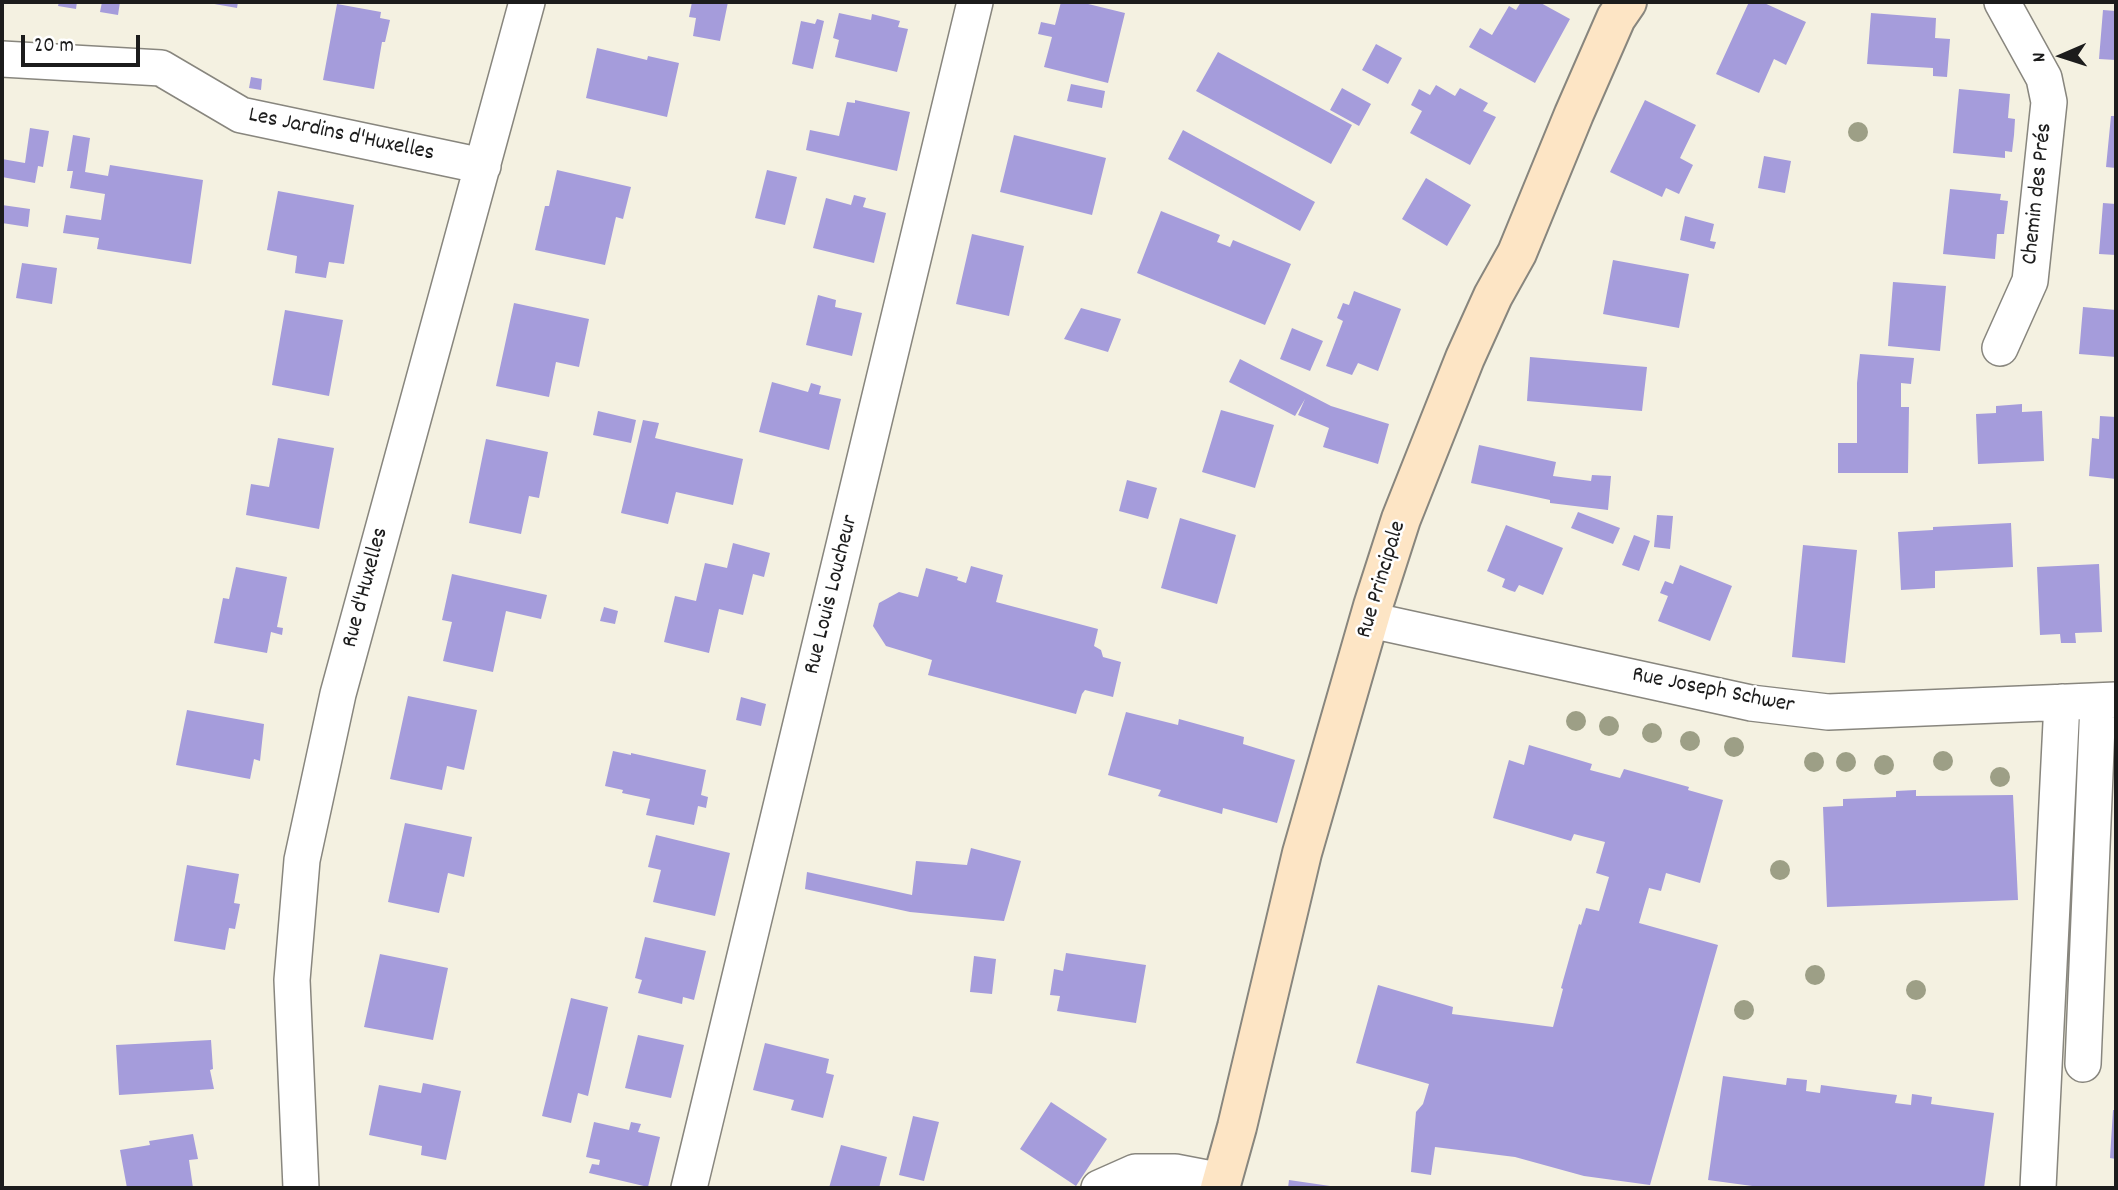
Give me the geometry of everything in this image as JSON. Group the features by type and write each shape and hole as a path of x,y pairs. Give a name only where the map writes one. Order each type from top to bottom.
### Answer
{"main road":[{"name":"Rue Principale","path":"1221,1185 1301,853 1401,519 1465,358 1493,296 1517,253 1616,18 1627,2"}],"street":[{"name":"Rue d'Huxelles","path":"300,1188 292,980 302,860 338,694 527,2"},
{"name":"Rue Louis Loucheur","path":"689,1188 975,2"},
{"name":"Chemin des Prés","path":"2000,348 2030,281 2049,102 2044,78 2002,2"},
{"name":"Les Jardins d'Huxelles","path":"2,59 161,68 241,115 483,166"},
{"name":"Rue Joseph Schwer","path":"1370,620 1751,703 1828,712 2107,700"},
{"path":"2083,1064 2107,700"},
{"path":"2038,1188 2063,702"},
{"path":"1099,1188 1135,1172 1175,1172 1221,1185"}],"building":[{"path":"59,2 77,2 76,9 58,6"},
{"path":"102,2 120,2 118,15 100,12"},
{"path":"203,2 238,2 237,8"},
{"path":"692,2 728,2 720,41 693,36 696,18 689,17"},
{"path":"1061,2 1080,2 1125,13 1108,83 1044,67 1052,37 1038,34 1041,22 1055,25"},
{"path":"1521,2 1539,2 1570,19 1535,83 1469,47 1480,28 1492,35 1509,6 1516,10"},
{"path":"1749,2 1762,2 1806,22 1786,65 1774,59 1759,93 1716,74"},
{"path":"337,4 381,12 380,18 390,20 385,42 382,42 374,89 323,80"},
{"path":"2103,10 2116,11 2116,60 2099,59"},
{"path":"839,13 871,20 872,14 900,21 898,27 908,29 897,72 835,57 839,40 833,38"},
{"path":"1871,13 1936,18 1935,38 1950,39 1947,77 1933,76 1933,68 1867,64"},
{"path":"817,19 824,21 813,69 792,64 801,21 815,24"},
{"path":"1376,44 1402,58 1388,84 1362,70"},
{"path":"597,48 647,60 648,56 679,63 667,117 586,98"},
{"path":"1218,52 1352,125 1331,164 1196,91"},
{"path":"251,77 262,79 261,90 249,88"},
{"path":"1071,84 1105,91 1102,108 1067,101"},
{"path":"1436,85 1455,96 1460,88 1488,103 1483,111 1496,117 1470,165 1410,133 1422,111 1411,105 1419,89 1430,95"},
{"path":"1342,88 1371,104 1359,126 1330,110"},
{"path":"1959,89 2010,94 2008,118 2015,119 2014,135 2012,152 2005,151 2005,158 1953,153"},
{"path":"855,100 910,112 897,171 806,150 810,130 839,136 847,102 855,103"},
{"path":"1645,100 1696,125 1680,158 1693,165 1679,194 1666,188 1662,197 1610,172"},
{"path":"2111,116 2116,116 2116,168 2106,167"},
{"path":"30,128 49,131 43,167 38,166 35,183 2,177 2,159 25,163"},
{"path":"1183,130 1315,202 1300,231 1168,159"},
{"path":"73,135 90,138 85,172 108,176 110,165 203,180 191,264 97,249 99,238 63,233 66,215 101,220 105,194 70,188 73,171 67,171"},
{"path":"1014,135 1106,158 1092,215 1000,192"},
{"path":"1764,156 1791,161 1785,193 1758,188"},
{"path":"557,170 631,187 623,219 616,217 605,265 535,250"},
{"path":"767,170 797,177 785,225 755,218"},
{"path":"1426,178 1471,205 1447,246 1402,219"},
{"path":"1950,189 2001,194 2000,200 2008,201 2004,234 1997,234 1995,259 1943,254"},
{"path":"278,191 354,205 344,264 329,262 326,278 295,273 297,256 267,250"},
{"path":"854,195 866,198 863,207 886,213 874,263 813,248 826,198 851,205"},
{"path":"2103,203 2116,204 2116,255 2099,254"},
{"path":"2,205 30,209 28,227 2,223"},
{"path":"1161,211 1220,235 1217,242 1230,247 1233,240 1291,264 1265,325 1137,273"},
{"path":"1685,216 1714,224 1710,241 1716,242 1714,249 1680,240"},
{"path":"972,234 1024,246 1009,316 956,304"},
{"path":"1613,260 1689,274 1679,328 1603,314"},
{"path":"22,263 57,268 52,304 16,298"},
{"path":"1893,282 1946,286 1940,351 1888,346"},
{"path":"1354,291 1401,309 1378,371 1358,363 1352,375 1326,366 1343,321 1337,318 1343,303 1349,305"},
{"path":"818,295 836,300 835,307 862,313 852,356 806,345"},
{"path":"514,303 589,319 579,367 556,362 549,397 496,386"},
{"path":"2083,307 2116,310 2116,357 2079,354"},
{"path":"1081,308 1121,319 1108,352 1064,339"},
{"path":"285,310 343,320 329,396 272,385"},
{"path":"1292,328 1323,341 1310,371 1280,359"},
{"path":"1860,354 1914,358 1911,384 1901,383 1901,407 1909,407 1908,473 1838,473 1838,443 1857,443"},
{"path":"1530,357 1647,367 1642,411 1527,401"},
{"path":"1240,359 1331,406 1389,424 1378,464 1323,447 1329,428 1298,415 1305,399 1295,416 1229,382"},
{"path":"772,382 808,392 811,383 821,386 819,394 841,399 829,450 759,432"},
{"path":"2022,404 2022,412 2042,411 2044,461 1978,464 1976,414 1996,413 1996,406"},
{"path":"1221,410 1274,425 1255,488 1202,472"},
{"path":"598,411 636,420 631,443 593,435"},
{"path":"2100,416 2116,417 2116,479 2089,476 2092,438 2099,439"},
{"path":"643,420 659,423 655,438 743,459 733,505 676,492 668,524 621,513"},
{"path":"278,438 334,448 319,529 246,515 251,484 269,487"},
{"path":"486,439 548,452 539,498 529,496 521,534 469,523"},
{"path":"1479,445 1556,462 1553,476 1591,481 1592,475 1611,476 1608,510 1550,503 1550,500 1471,483"},
{"path":"1127,480 1157,488 1148,519 1119,511"},
{"path":"1578,512 1620,528 1613,544 1571,528"},
{"path":"1657,515 1673,516 1670,549 1654,547"},
{"path":"1180,518 1236,535 1217,604 1161,588"},
{"path":"2011,523 2013,567 1935,571 1935,588 1901,590 1898,532 1933,530 1933,527"},
{"path":"1506,525 1563,548 1543,595 1519,585 1515,592 1502,587 1505,579 1487,571"},
{"path":"1634,535 1650,541 1639,571 1622,565"},
{"path":"733,543 770,553 764,577 753,574 743,615 719,609 709,653 664,642 675,596 696,601 705,563 727,568"},
{"path":"1803,545 1857,550 1845,663 1792,657"},
{"path":"2099,564 2102,632 2075,633 2076,643 2061,643 2060,634 2040,635 2037,567"},
{"path":"1680,565 1732,586 1710,641 1658,621 1668,596 1660,593 1665,581 1673,584"},
{"path":"971,566 1003,575 996,602 1098,629 1094,646 1101,650 1103,657 1121,662 1113,697 1085,690 1076,714 928,675 932,660 886,646 873,626 879,603 899,592 918,597 926,568 958,577 957,580 966,583"},
{"path":"236,567 287,577 277,627 283,628 282,635 271,632 267,653 214,643 223,598 229,599"},
{"path":"452,574 547,595 541,619 506,611 493,672 443,661 452,622 442,620"},
{"path":"604,607 618,611 615,624 600,621"},
{"path":"408,696 477,710 464,770 447,766 442,790 390,779"},
{"path":"741,697 766,704 761,726 736,720"},
{"path":"187,710 264,724 260,761 254,759 250,779 176,765"},
{"path":"1126,712 1178,725 1179,719 1244,737 1243,744 1295,760 1277,823 1223,808 1222,814 1158,796 1161,790 1108,775"},
{"path":"1529,745 1592,764 1590,770 1620,778 1624,769 1689,787 1688,790 1723,800 1700,883 1666,873 1661,891 1649,888 1639,923 1718,945 1650,1185 1584,1176 1515,1157 1435,1147 1431,1175 1411,1172 1416,1112 1423,1104 1429,1084 1356,1063 1378,985 1453,1007 1452,1014 1553,1027 1579,924 1581,925 1586,908 1599,911 1609,877 1596,873 1605,842 1574,834 1571,841 1493,818 1509,760 1524,765"},
{"path":"613,751 706,770 701,795 708,797 706,808 698,806 694,825 646,815 650,799 605,786"},
{"path":"1916,790 1916,796 2013,795 2018,900 1827,907 1823,807 1843,806 1843,799 1896,797 1896,791"},
{"path":"405,823 472,837 464,877 448,873 439,913 388,902"},
{"path":"656,835 730,853 715,916 653,902 661,870 648,867"},
{"path":"971,848 1021,861 1004,921 910,912 805,889 807,872 912,895 916,861 967,865"},
{"path":"187,865 239,874 234,903 240,904 235,929 229,928 225,950 174,941"},
{"path":"645,937 706,951 694,1000 683,997 682,1004 638,993 642,980 635,978"},
{"path":"1066,953 1146,965 1136,1023 1057,1011 1060,996 1050,995 1054,969 1063,971"},
{"path":"380,954 448,968 433,1040 364,1027"},
{"path":"974,956 996,959 992,994 970,992"},
{"path":"571,998 608,1007 588,1096 578,1093 571,1123 542,1116"},
{"path":"638,1035 684,1045 671,1098 625,1088"},
{"path":"211,1040 213,1069 210,1070 214,1089 119,1095 116,1045"},
{"path":"765,1043 829,1059 826,1073 834,1075 823,1118 791,1110 794,1100 753,1090"},
{"path":"1723,1076 1786,1085 1787,1078 1807,1080 1806,1091 1820,1093 1821,1085 1897,1095 1895,1103 1911,1105 1912,1094 1932,1097 1931,1104 1994,1113 1984,1188 1767,1188 1708,1180"},
{"path":"423,1083 461,1091 446,1160 421,1155 422,1146 369,1135 379,1085 421,1093"},
{"path":"1051,1102 1107,1139 1076,1186 1020,1149"},
{"path":"2113,1110 2116,1110 2116,1159 2110,1158"},
{"path":"913,1116 939,1122 924,1181 899,1175"},
{"path":"594,1122 629,1130 631,1122 641,1124 638,1132 660,1137 648,1187 589,1173 592,1164 599,1165 600,1160 586,1157"},
{"path":"193,1134 198,1159 189,1160 193,1188 127,1188 120,1150 150,1145 149,1141"},
{"path":"841,1145 887,1157 879,1188 829,1188"},
{"path":"1289,1180 1337,1187 1337,1188 1288,1188"}]}
